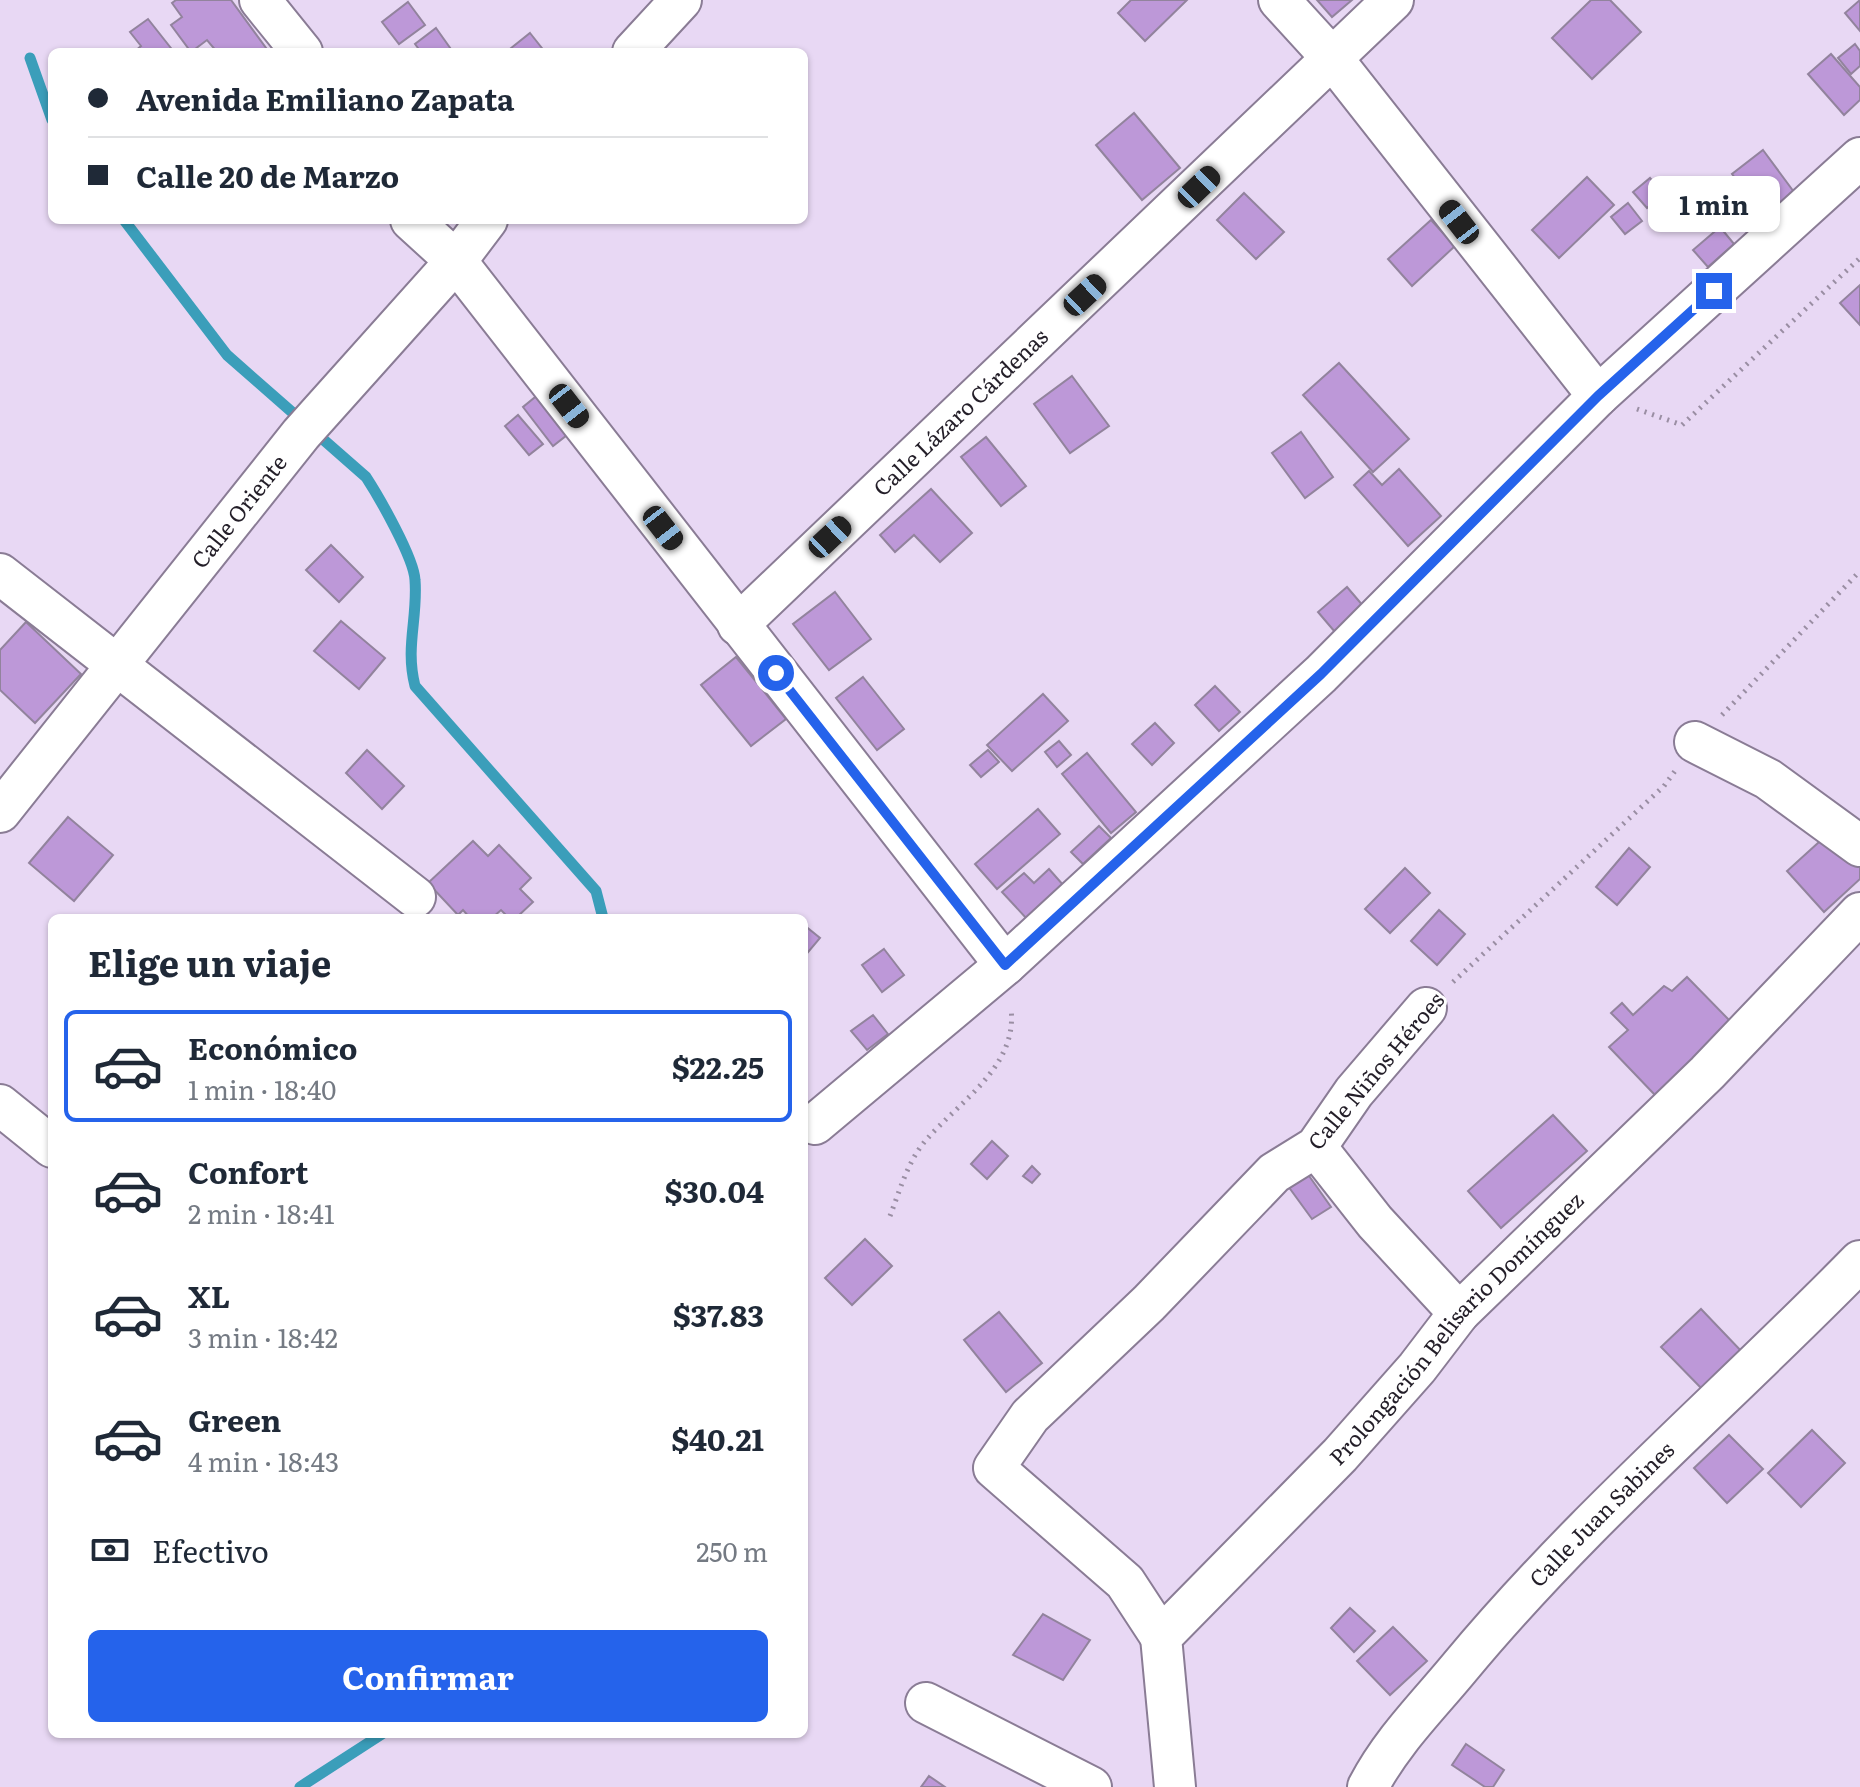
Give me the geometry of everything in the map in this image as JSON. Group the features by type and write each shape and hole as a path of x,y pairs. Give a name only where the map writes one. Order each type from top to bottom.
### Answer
{"street":[{"path":"260,0 299,48"},
{"path":"637,48 681,0"},
{"path":"1279,0 1332,58 1598,396"},
{"name":"Calle Lázaro Cárdenas","path":"738,625 1393,0"},
{"path":"815,1124 1005,965 1321,674 1598,396 1860,158"},
{"path":"415,224 456,261 1005,965"},
{"name":"Calle Oriente","path":"0,812 118,668 301,434 456,261 484,224"},
{"path":"0,574 415,897"},
{"path":"1695,742 1768,779 1841,828 1860,846"},
{"name":"Prolongación Belisario Domínguez","path":"1161,1637 1340,1455 1417,1368 1459,1313 1707,1073 1860,913"},
{"name":"Calle Niños Héroes","path":"1161,1637 1125,1582 994,1468 1030,1416 1149,1303 1274,1173 1316,1147 1354,1092 1426,1008"},
{"path":"0,1105 48,1144"},
{"path":"1316,1147 1375,1222 1459,1313"},
{"name":"Calle Juan Sabines","path":"1368,1787 1399,1736 1516,1599 1695,1419 1860,1261"},
{"path":"1161,1637 1175,1787"},
{"path":"926,1703 1091,1787"}],"path":[{"path":"1682,425 1860,258"},
{"name":"Calle Niños Héroes","path":"1426,1008 1664,786 1695,742 1860,571"},
{"path":"890,1216 910,1164 925,1140 994,1071 1013,1022 1005,965"}],"building":[{"path":"176,0 231,0 266,48 214,48 207,40 196,48 188,48 171,25 182,17 172,3"},
{"path":"1131,0 1187,0 1145,41 1118,13"},
{"path":"1317,0 1352,0 1332,17"},
{"path":"1591,0 1610,0 1641,32 1592,79 1552,38"},
{"path":"1860,0 1860,31 1845,13"},
{"path":"408,2 425,25 399,44 382,22"},
{"path":"148,19 171,48 139,48 141,46 130,32"},
{"path":"436,28 450,48 418,48 415,44"},
{"path":"530,33 542,48 511,48"},
{"path":"1855,44 1860,51 1860,66 1851,74 1838,58"},
{"path":"1831,54 1860,87 1860,100 1844,115 1808,74"},
{"path":"1134,113 1180,168 1142,200 1096,145"},
{"path":"1763,150 1794,192 1764,215 1732,174"},
{"path":"1587,177 1614,205 1559,258 1532,230"},
{"path":"1650,178 1663,193 1647,208 1633,192"},
{"path":"1244,193 1284,232 1256,259 1217,220"},
{"path":"1628,203 1642,221 1625,234 1611,217"},
{"path":"1431,220 1455,246 1412,286 1388,259"},
{"path":"1720,227 1734,244 1708,267 1693,250"},
{"path":"1860,285 1860,325 1840,303"},
{"path":"1339,363 1409,439 1373,472 1303,395"},
{"path":"1072,376 1109,426 1070,453 1034,404"},
{"path":"545,389 576,428 553,446 523,407"},
{"path":"518,415 543,444 529,455 505,426"},
{"path":"1301,432 1333,477 1305,498 1272,453"},
{"path":"986,437 1026,486 1001,506 961,457"},
{"path":"1399,469 1441,516 1408,546 1354,485 1369,471 1382,485"},
{"path":"931,489 972,533 940,562 914,535 895,552 880,535"},
{"path":"331,545 363,577 339,602 306,570"},
{"path":"1347,587 1364,607 1335,632 1318,612"},
{"path":"835,592 871,639 829,670 793,624"},
{"path":"341,621 385,658 359,689 314,651"},
{"path":"26,622 81,674 35,723 0,690 0,650"},
{"path":"736,657 786,719 751,746 701,685"},
{"path":"863,677 904,729 877,750 836,698"},
{"path":"1215,686 1240,712 1219,731 1195,705"},
{"path":"1043,694 1068,721 1012,771 987,745"},
{"path":"1155,723 1174,743 1152,765 1132,744"},
{"path":"1059,741 1071,755 1057,767 1045,752"},
{"path":"367,750 404,786 382,809 346,773"},
{"path":"988,750 999,762 981,777 970,765"},
{"path":"1087,753 1136,812 1111,833 1062,774"},
{"path":"1038,809 1060,834 997,889 975,864"},
{"path":"68,817 113,855 74,901 29,863"},
{"path":"1099,826 1111,838 1083,864 1071,852"},
{"path":"1829,833 1860,867 1860,879 1824,912 1787,871"},
{"path":"473,841 488,856 499,845 531,878 520,889 533,902 520,914 505,914 501,910 496,914 466,914 463,910 457,914 428,883"},
{"path":"1629,848 1650,867 1617,905 1596,887"},
{"path":"1405,868 1430,893 1390,933 1365,909"},
{"path":"1049,869 1064,886 1027,919 1002,892 1024,873 1034,883"},
{"path":"1439,910 1465,934 1437,965 1411,941"},
{"path":"808,928 820,938 808,952"},
{"path":"884,949 904,975 882,992 862,965"},
{"path":"1687,977 1732,1023 1655,1095 1609,1047 1628,1030 1611,1013 1622,1003 1633,1015 1664,986 1672,991"},
{"path":"873,1015 888,1034 867,1050 851,1031"},
{"path":"1553,1115 1587,1151 1501,1228 1468,1191"},
{"path":"992,1141 1008,1156 987,1179 971,1164"},
{"path":"1032,1166 1040,1174 1032,1183 1023,1176"},
{"path":"1307,1173 1331,1207 1312,1219 1288,1186"},
{"path":"865,1239 892,1266 852,1305 825,1278"},
{"path":"1701,1309 1745,1355 1706,1393 1661,1347"},
{"path":"999,1312 1042,1363 1006,1392 964,1340"},
{"path":"1812,1430 1845,1463 1801,1507 1768,1473"},
{"path":"1729,1435 1763,1469 1727,1503 1694,1468"},
{"path":"1350,1608 1375,1631 1354,1652 1331,1628"},
{"path":"1043,1614 1090,1640 1063,1680 1013,1655"},
{"path":"1393,1627 1427,1661 1390,1695 1357,1661"},
{"path":"1466,1744 1504,1770 1493,1787 1485,1787 1452,1765"},
{"path":"929,1776 945,1787 921,1787"}],"waterway":[{"path":"30,58 48,109"},
{"path":"127,224 227,355 366,477 395,528 413,570 415,594 411,658 415,686 596,891 602,914"},
{"path":"300,1787 376,1738"}],"route":[{"path":"776,673 1005,965 1321,674 1598,396 1714,291"}]}
